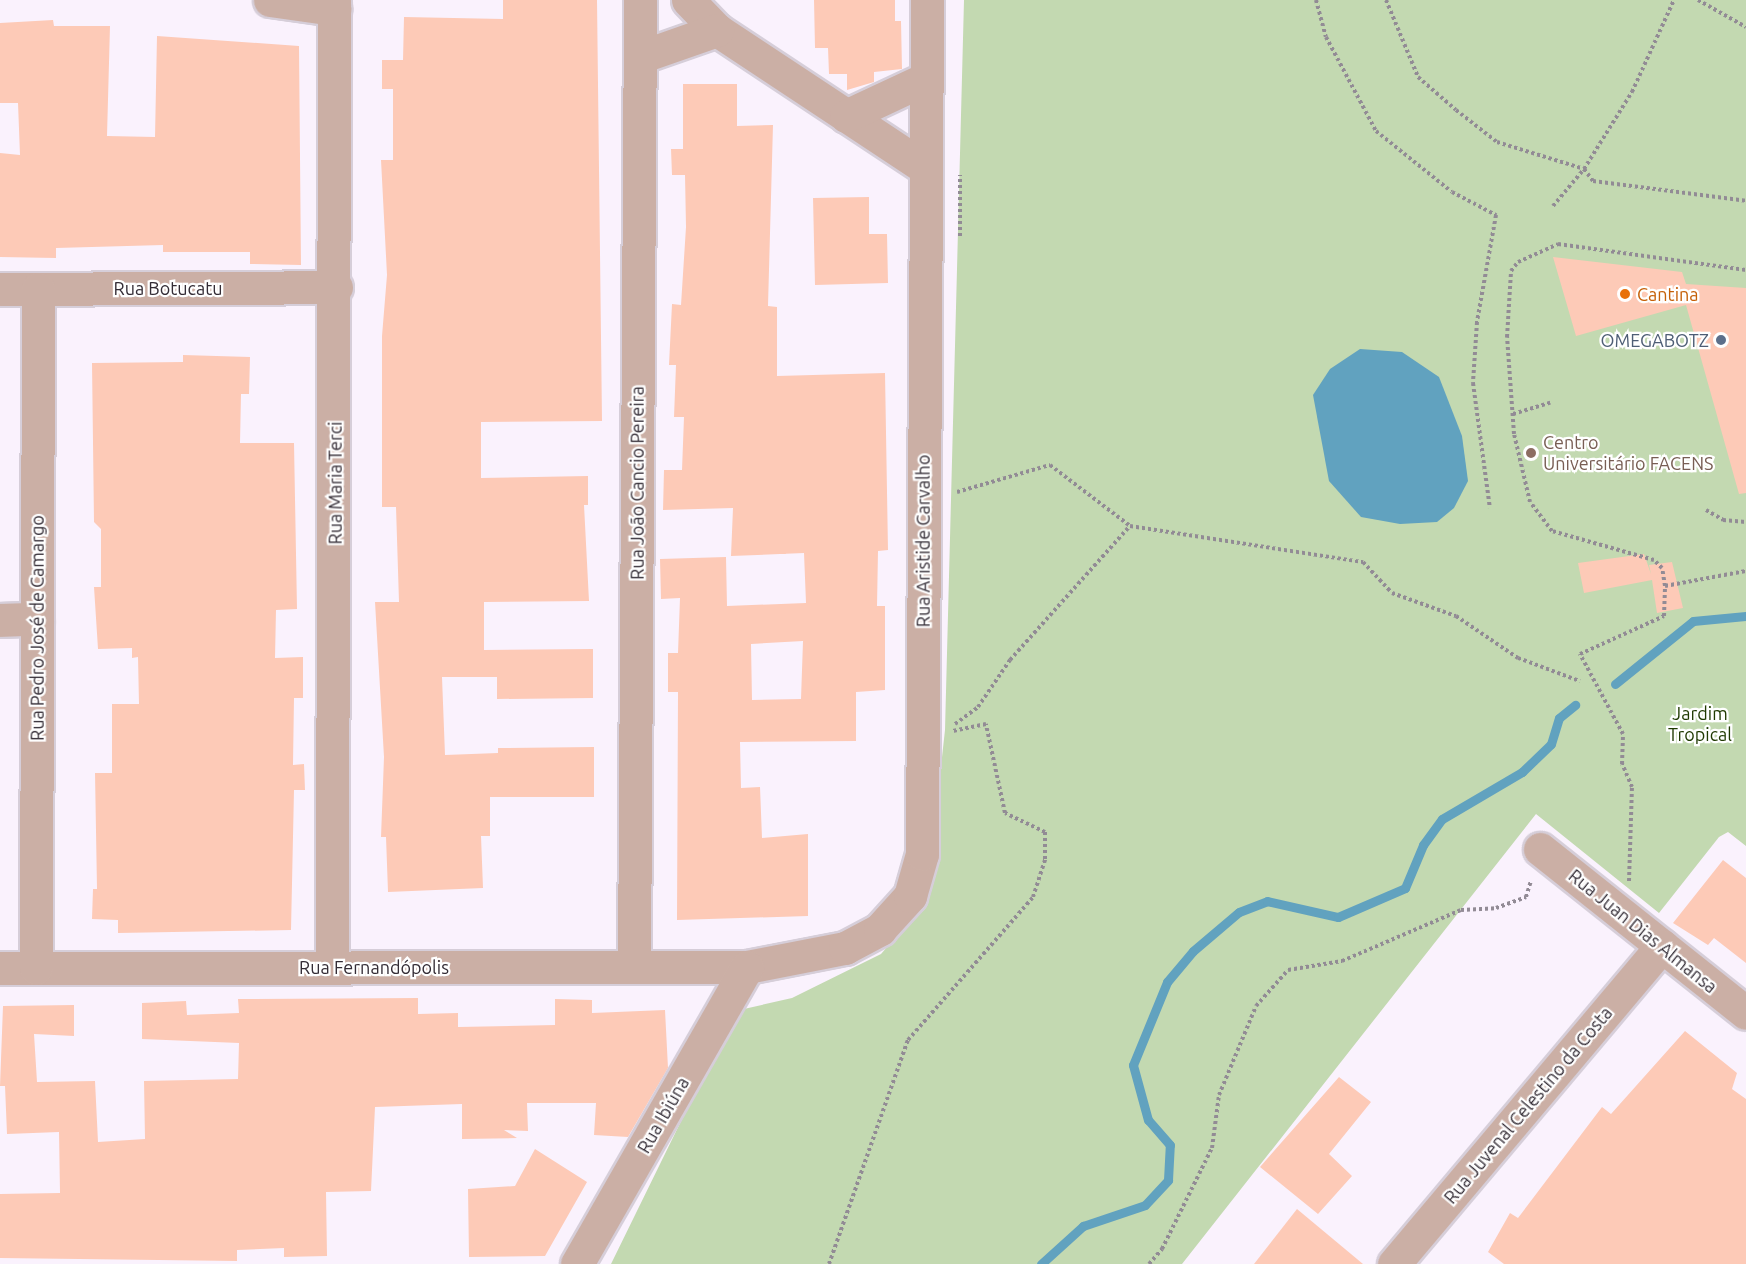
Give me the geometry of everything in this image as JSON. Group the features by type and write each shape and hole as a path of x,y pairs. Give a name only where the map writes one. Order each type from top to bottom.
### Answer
{"street":[{"path":"270,0 334,5"},
{"name":"Rua João Cancio Pereira","path":"634,965 640,0"},
{"path":"688,0 717,30 924,167"},
{"name":"Rua Aristide Carvalho","path":"747,966 845,948 880,928 910,896 922,854 924,167 927,0"},
{"name":"Rua Maria Terci","path":"332,967 336,287 334,5"},
{"path":"640,57 717,30"},
{"path":"846,116 925,79"},
{"name":"Rua Botucatu","path":"0,290 336,287"},
{"name":"Rua Pedro José de Camargo","path":"36,968 39,289"},
{"path":"0,620 37,619"},
{"name":"Rua Juan Dias Almansa","path":"1540,849 1746,1013"},
{"name":"Rua Juvenal Celestino da Costa","path":"1394,1264 1662,946"},
{"name":"Rua Fernandópolis","path":"0,968 747,966"},
{"name":"Rua Ibiúna","path":"577,1264 747,966"}],"path":[{"path":"1316,0 1326,37 1377,131 1452,192 1496,215 1477,322 1473,383 1490,508"},
{"path":"1386,0 1418,77 1497,142 1584,169 1593,181 1746,201"},
{"path":"1553,206 1584,169 1632,92 1674,0"},
{"path":"1698,0 1746,27"},
{"path":"958,249 960,168"},
{"path":"1629,886 1632,787 1622,764 1623,734 1580,654 1664,616 1667,604 1662,568 1654,560 1558,533 1541,521 1524,483 1513,414 1506,298 1518,262 1558,244 1746,270"},
{"path":"1513,414 1550,403"},
{"path":"950,494 1050,465 1130,526 1363,562 1392,593 1456,616 1518,658 1580,681"},
{"path":"1706,510 1723,520 1746,522"},
{"path":"829,1264 908,1040 1033,897 1045,859 1045,832 1005,813 986,724 940,734 978,707 1011,660 1130,526"},
{"path":"1665,586 1746,571"},
{"path":"1149,1264 1162,1249 1212,1148 1220,1095 1256,1006 1288,970 1342,961 1438,916 1496,908 1526,897 1540,849"}],"green space":[{"name":"Jardim Tropical","path":"964,0 1746,0 1746,846 1728,832 1719,837 1659,913 1536,814 1182,1264 611,1264 735,1011 792,998 881,954 926,902 945,730"}],"water":[{"path":"1360,349 1402,352 1439,377 1462,436 1468,481 1454,508 1437,522 1400,524 1361,517 1329,481 1313,395 1330,369"}],"building":[{"path":"503,0 597,0 602,421 481,422 481,478 588,476 588,505 584,505 589,601 484,602 484,650 593,649 593,698 497,699 497,677 442,677 445,755 498,753 498,748 594,747 594,797 490,797 490,836 481,836 483,888 388,892 386,837 381,837 384,757 375,602 399,602 396,507 382,507 382,336 387,275 381,160 393,160 393,89 382,89 382,60 403,60 404,17 503,19"},
{"path":"814,0 895,0 895,21 901,21 902,69 874,72 874,82 847,90 847,74 829,74 828,48 815,48"},
{"path":"53,20 54,26 110,26 107,136 155,137 157,36 299,46 301,265 250,264 250,252 163,252 163,245 56,248 56,258 0,257 0,153 20,155 18,103 0,103 0,23"},
{"path":"683,84 737,84 737,126 773,125 768,306 777,307 777,376 885,373 888,550 878,551 877,606 885,606 885,690 856,692 856,741 740,742 741,788 760,787 762,838 808,834 808,916 677,920 678,692 668,692 668,653 678,653 680,598 661,599 660,559 726,557 727,606 806,603 804,553 731,556 733,508 663,510 664,470 682,470 684,417 674,417 676,365 669,365 672,304 681,305 686,227 685,175 672,175 671,149 683,149","holes":["803,641 801,699 752,700 751,644"]},
{"path":"869,197 869,234 887,234 888,283 815,285 813,198"},
{"path":"1553,257 1682,272 1686,284 1746,288 1746,493 1739,494 1686,305 1576,336"},
{"path":"183,355 250,357 249,394 241,394 240,443 294,443 297,609 276,610 275,658 303,657 303,698 294,698 293,765 304,764 305,790 294,790 291,930 118,933 118,920 92,919 93,889 97,889 95,773 112,773 112,704 139,704 138,657 132,658 132,648 98,649 94,587 101,587 101,529 94,522 92,363 183,362"},
{"path":"1644,554 1651,574 1649,565 1672,562 1683,608 1657,613 1652,580 1584,593 1578,563"},
{"path":"1723,860 1746,878 1746,963 1714,938 1708,945 1673,923"},
{"path":"418,998 418,1014 458,1013 458,1027 555,1025 555,999 592,1000 592,1013 665,1010 668,1068 628,1137 594,1135 596,1103 527,1103 528,1131 504,1130 517,1138 462,1139 462,1104 375,1107 371,1191 326,1192 327,1256 284,1257 284,1248 237,1250 237,1261 0,1258 0,1194 60,1193 59,1132 7,1134 5,1086 0,1086 3,1006 74,1005 74,1036 34,1034 37,1082 95,1081 98,1142 145,1139 144,1081 238,1079 239,1043 142,1039 142,1003 186,1001 187,1015 239,1013 238,999"},
{"path":"1685,1031 1737,1073 1732,1089 1746,1099 1746,1264 1504,1264 1488,1252 1510,1213 1518,1218 1602,1107 1611,1114"},
{"path":"1339,1077 1371,1102 1329,1154 1352,1176 1318,1214 1260,1167"},
{"path":"535,1149 587,1182 545,1256 469,1257 468,1189 515,1186"},
{"path":"1297,1209 1363,1264 1254,1264"}],"waterway":[{"path":"1615,684 1693,621 1746,616"},
{"path":"1041,1264 1083,1226 1145,1205 1168,1180 1170,1145 1148,1120 1133,1065 1167,982 1193,951 1239,912 1267,901 1338,917 1405,888 1423,845 1442,819 1522,772 1551,744 1559,718 1575,705"}],"place":[{"name":"Cantina","path":"1625,294"},
{"name":"OMEGABOTZ","path":"1721,340"},
{"name":"Centro Universitário FACENS","path":"1531,453"}]}
